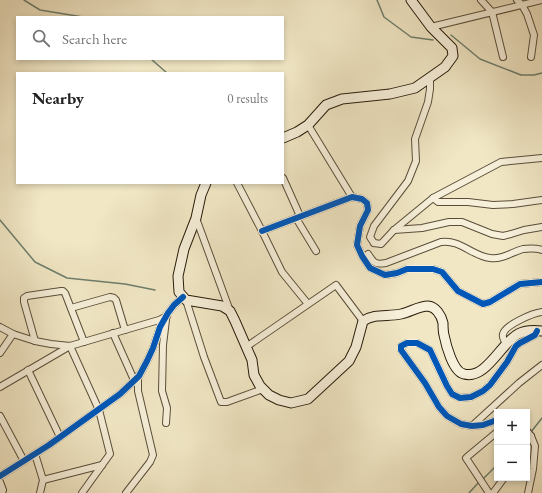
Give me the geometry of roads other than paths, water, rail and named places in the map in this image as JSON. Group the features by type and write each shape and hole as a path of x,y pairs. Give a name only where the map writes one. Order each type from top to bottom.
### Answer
{"main road":[{"path":"284,138 308,125 326,105 342,99 390,94 416,88 445,66 453,56 452,48 431,28 411,0"},
{"path":"206,184 201,195 196,218 184,249 178,276 179,292 185,298 222,306 230,311 236,321 252,360 254,375 260,386 269,395 278,400 291,403 308,399 349,361 356,347 363,321 369,317 400,315 422,306 430,306 436,309 443,323 443,334 452,361 456,368 464,375 475,374 487,366 506,344 518,333 529,330 539,331"}],"street":[{"path":"481,0 492,12 503,57"},
{"path":"517,0 527,14 534,35 531,57"},
{"path":"431,28 542,0"},
{"path":"430,78 428,102 414,139 416,161 408,181 374,226 370,237 374,243 381,244 394,230 432,198 501,162 542,158"},
{"path":"308,125 352,197"},
{"path":"284,181 298,217 316,251"},
{"path":"238,184 282,272 308,304"},
{"path":"262,231 352,197 362,199 367,203 368,210 360,226 357,245 365,255 374,262 380,264 446,241 454,242 483,257 493,259 524,249 534,248 542,250"},
{"path":"432,198 438,202 468,202 493,205 542,200"},
{"path":"196,218 230,311"},
{"path":"394,230 422,228 449,222 462,222 492,234 503,236 542,227"},
{"path":"365,255 374,243"},
{"path":"365,255 370,268 386,275 407,269 433,269 442,272 458,291 483,304 490,302 520,284 542,282"},
{"path":"246,347 336,285 363,321"},
{"path":"35,341 24,298 27,296 64,291 84,342"},
{"path":"71,308 110,297 114,298 116,300 125,330"},
{"path":"0,476 60,437 120,394 136,378 147,361 160,327 168,313 174,305 185,298 204,357 222,402 227,402 263,389"},
{"path":"506,344 502,338 505,330 526,317 537,312 542,312"},
{"path":"0,386 70,346 159,320 167,316"},
{"path":"166,423 167,408 162,391 163,345 167,316"},
{"path":"0,327 13,334 35,341 70,346"},
{"path":"494,421 483,425 472,426 461,424 446,416 425,383 401,350 401,346 407,343 417,343 430,350 446,386 452,394 460,398 471,397 483,391 490,385 507,362 516,346 539,331"},
{"path":"113,333 136,378 152,455 150,462 126,493"},
{"path":"0,353 13,334"},
{"path":"70,346 99,410 110,454 82,493"},
{"path":"472,426 519,383 542,365"},
{"path":"28,370 60,437"},
{"path":"0,416 24,461"},
{"path":"489,493 466,458 494,434"},
{"path":"528,493 533,469 535,446 530,436"},
{"path":"35,454 43,480 40,493"},
{"path":"43,480 102,465"},
{"path":"493,493 502,481"},
{"path":"0,482 3,490 2,493"}],"waterway":[{"path":"24,0 40,10 77,16"},
{"path":"377,0 384,17 411,37 433,40"},
{"path":"451,35 480,59 521,75 534,75 542,73"},
{"path":"152,60 166,72"},
{"path":"0,220 35,262 67,278 125,284 155,290"},
{"path":"531,432 542,418"},
{"path":"483,479 494,468"},
{"path":"469,493 480,481"}]}
